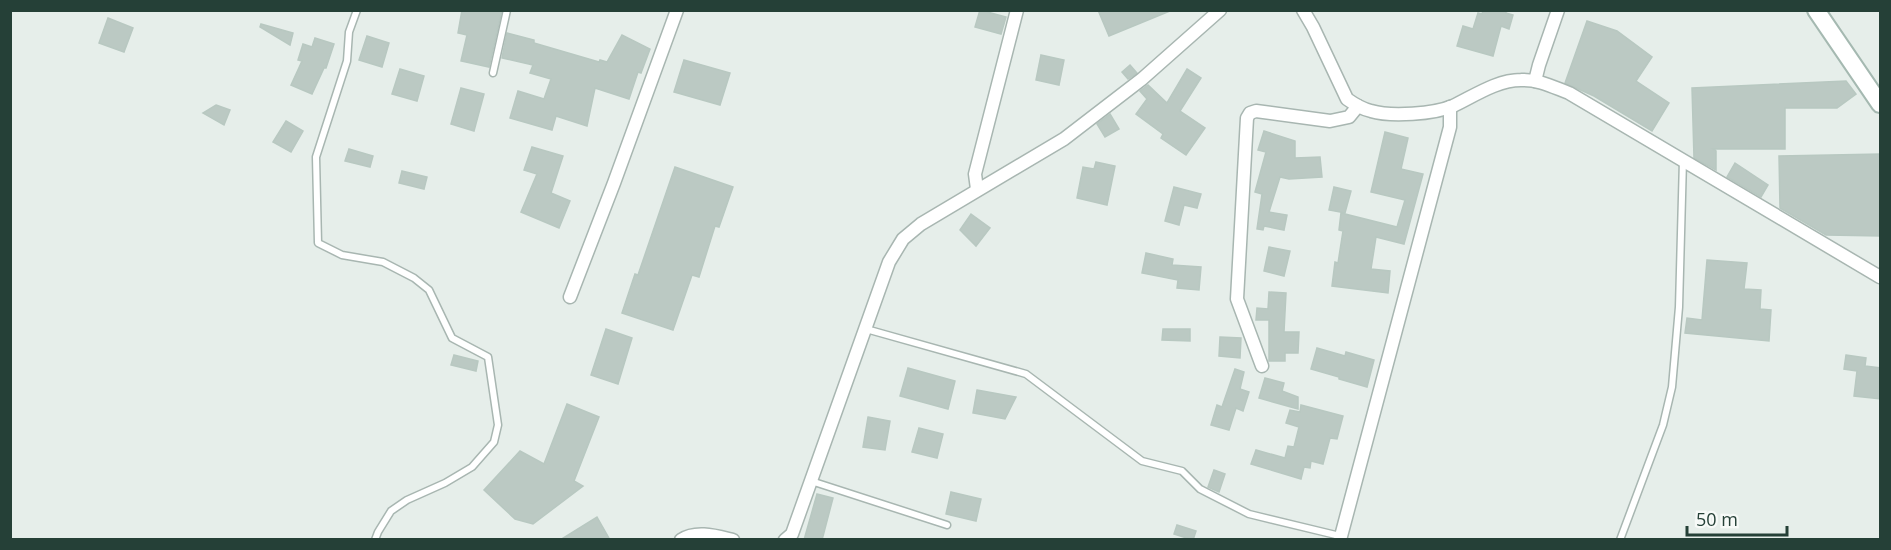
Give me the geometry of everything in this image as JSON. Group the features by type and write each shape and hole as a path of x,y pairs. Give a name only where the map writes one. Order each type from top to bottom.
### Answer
{"main road":[{"path":"1816,10 1881,104"}],"street":[{"path":"570,297 677,10"},
{"path":"977,189 975,174 1017,10"},
{"path":"785,540 792,534 812,481 889,262 903,239 921,224 977,189 1064,139 1142,79 1220,10"},
{"path":"1303,10 1347,99 1358,106 1372,112 1433,111 1450,107 1503,82 1536,81 1569,93 1881,277"},
{"path":"1536,81 1539,65 1558,10"},
{"path":"1262,366 1237,299 1247,118 1250,113 1256,111 1330,121 1348,117 1358,106"},
{"path":"1340,538 1450,127 1450,107"},
{"path":"681,540 688,535 709,534 733,540"}],"lane":[{"path":"357,10 349,32 347,61 316,157 318,243 342,255 383,262 414,278 429,290 452,338 488,357 498,425 494,442 472,467 391,511 375,540"},
{"path":"493,74 507,10"},
{"path":"1620,540 1663,425 1672,387 1679,307 1683,160"},
{"path":"866,329 1026,374 1142,461 1182,471 1200,489 1249,514 1340,538"},
{"path":"812,481 947,525"}],"building":[{"path":"462,10 502,10 489,67 461,61 467,35 458,33"},
{"path":"980,10 1006,17 1001,34 975,27"},
{"path":"1098,10 1170,10 1170,11 1109,36"},
{"path":"1483,10 1506,10 1506,13 1513,15 1509,29 1501,26 1493,56 1457,46 1463,26 1473,29 1478,13 1482,14"},
{"path":"108,18 133,28 124,52 99,43"},
{"path":"1587,21 1617,31 1652,57 1636,81 1669,103 1652,131 1594,96 1565,83"},
{"path":"261,24 293,33 290,45 260,27"},
{"path":"507,33 599,62 600,60 607,62 622,35 650,49 641,73 638,72 629,99 595,88 587,126 556,116 552,130 510,118 518,91 544,99 551,79 530,73 533,65 502,58"},
{"path":"367,36 389,43 382,67 359,60"},
{"path":"315,38 334,44 326,68 312,94 291,85 302,61 298,60 303,44 312,47"},
{"path":"1041,55 1064,60 1059,85 1036,80"},
{"path":"684,60 730,73 720,105 674,92"},
{"path":"1130,65 1137,73 1128,79 1122,72"},
{"path":"400,69 424,76 417,101 392,94"},
{"path":"1187,69 1201,78 1180,111 1205,128 1186,155 1161,138 1163,134 1136,114 1147,99 1140,91 1148,85 1167,103"},
{"path":"1846,81 1856,94 1837,108 1785,108 1785,149 1713,149 1716,151 1716,170 1694,158 1692,88"},
{"path":"461,88 484,94 474,131 451,124"},
{"path":"216,105 230,110 224,125 203,113"},
{"path":"1110,114 1119,129 1105,137 1097,124"},
{"path":"286,121 303,131 291,152 273,142"},
{"path":"1264,131 1295,141 1295,158 1320,157 1322,177 1289,179 1280,177 1269,212 1287,215 1284,230 1264,226 1263,230 1257,229 1262,194 1255,192 1266,152 1258,150"},
{"path":"1385,132 1408,138 1401,169 1423,174 1404,244 1376,237 1371,269 1390,271 1388,293 1332,286 1343,231 1339,230 1341,213 1397,227 1405,200 1371,192"},
{"path":"532,147 563,156 551,193 570,201 559,228 521,212 537,174 524,170"},
{"path":"349,149 373,156 370,167 345,161"},
{"path":"1881,154 1881,236 1826,235 1780,208 1779,156"},
{"path":"1096,162 1115,166 1107,205 1077,198 1083,167 1094,169"},
{"path":"1735,163 1768,185 1761,197 1727,177"},
{"path":"675,167 733,187 719,227 715,226 699,277 692,275 673,330 622,313 635,274 638,275"},
{"path":"402,171 427,177 424,189 399,183"},
{"path":"1174,187 1201,194 1197,208 1184,205 1179,225 1165,221"},
{"path":"1334,187 1351,191 1345,213 1329,210"},
{"path":"971,214 990,228 976,246 960,230"},
{"path":"1269,247 1290,251 1284,276 1264,271"},
{"path":"1146,253 1173,259 1172,265 1201,267 1199,290 1177,288 1178,280 1142,273"},
{"path":"1707,260 1747,263 1744,289 1761,290 1760,309 1771,310 1769,341 1685,333 1687,318 1702,320"},
{"path":"1269,292 1286,293 1284,332 1299,332 1298,353 1285,353 1285,361 1269,361 1269,320 1256,320 1257,308 1268,309"},
{"path":"606,329 632,338 618,384 591,375"},
{"path":"1163,329 1190,329 1190,341 1162,340"},
{"path":"1220,337 1241,338 1240,358 1219,356"},
{"path":"1317,348 1345,356 1346,352 1374,360 1367,387 1311,369"},
{"path":"454,355 478,361 476,371 451,365"},
{"path":"1846,355 1866,358 1865,366 1881,368 1881,399 1854,396 1857,371 1844,369"},
{"path":"908,368 955,381 948,409 900,396"},
{"path":"1235,369 1244,372 1240,389 1249,392 1243,411 1236,408 1229,430 1211,425 1217,405 1222,407"},
{"path":"1265,378 1284,383 1282,391 1298,397 1298,409 1259,398"},
{"path":"977,390 1016,397 1005,419 973,413"},
{"path":"567,404 599,417 574,481 583,486 533,524 515,519 484,490 520,451 544,464"},
{"path":"1301,405 1343,416 1337,439 1330,438 1323,464 1311,461 1310,468 1304,467 1301,479 1251,464 1256,450 1285,458 1288,446 1294,447 1299,427 1286,423 1290,410 1300,412"},
{"path":"868,417 890,421 885,450 863,447"},
{"path":"919,428 943,434 937,458 912,452"},
{"path":"1214,470 1225,474 1219,492 1208,487"},
{"path":"951,492 981,499 976,521 946,514"},
{"path":"817,494 833,498 822,540 804,540"},
{"path":"597,517 610,540 560,540"},
{"path":"1177,525 1196,531 1193,540 1174,534"}]}
